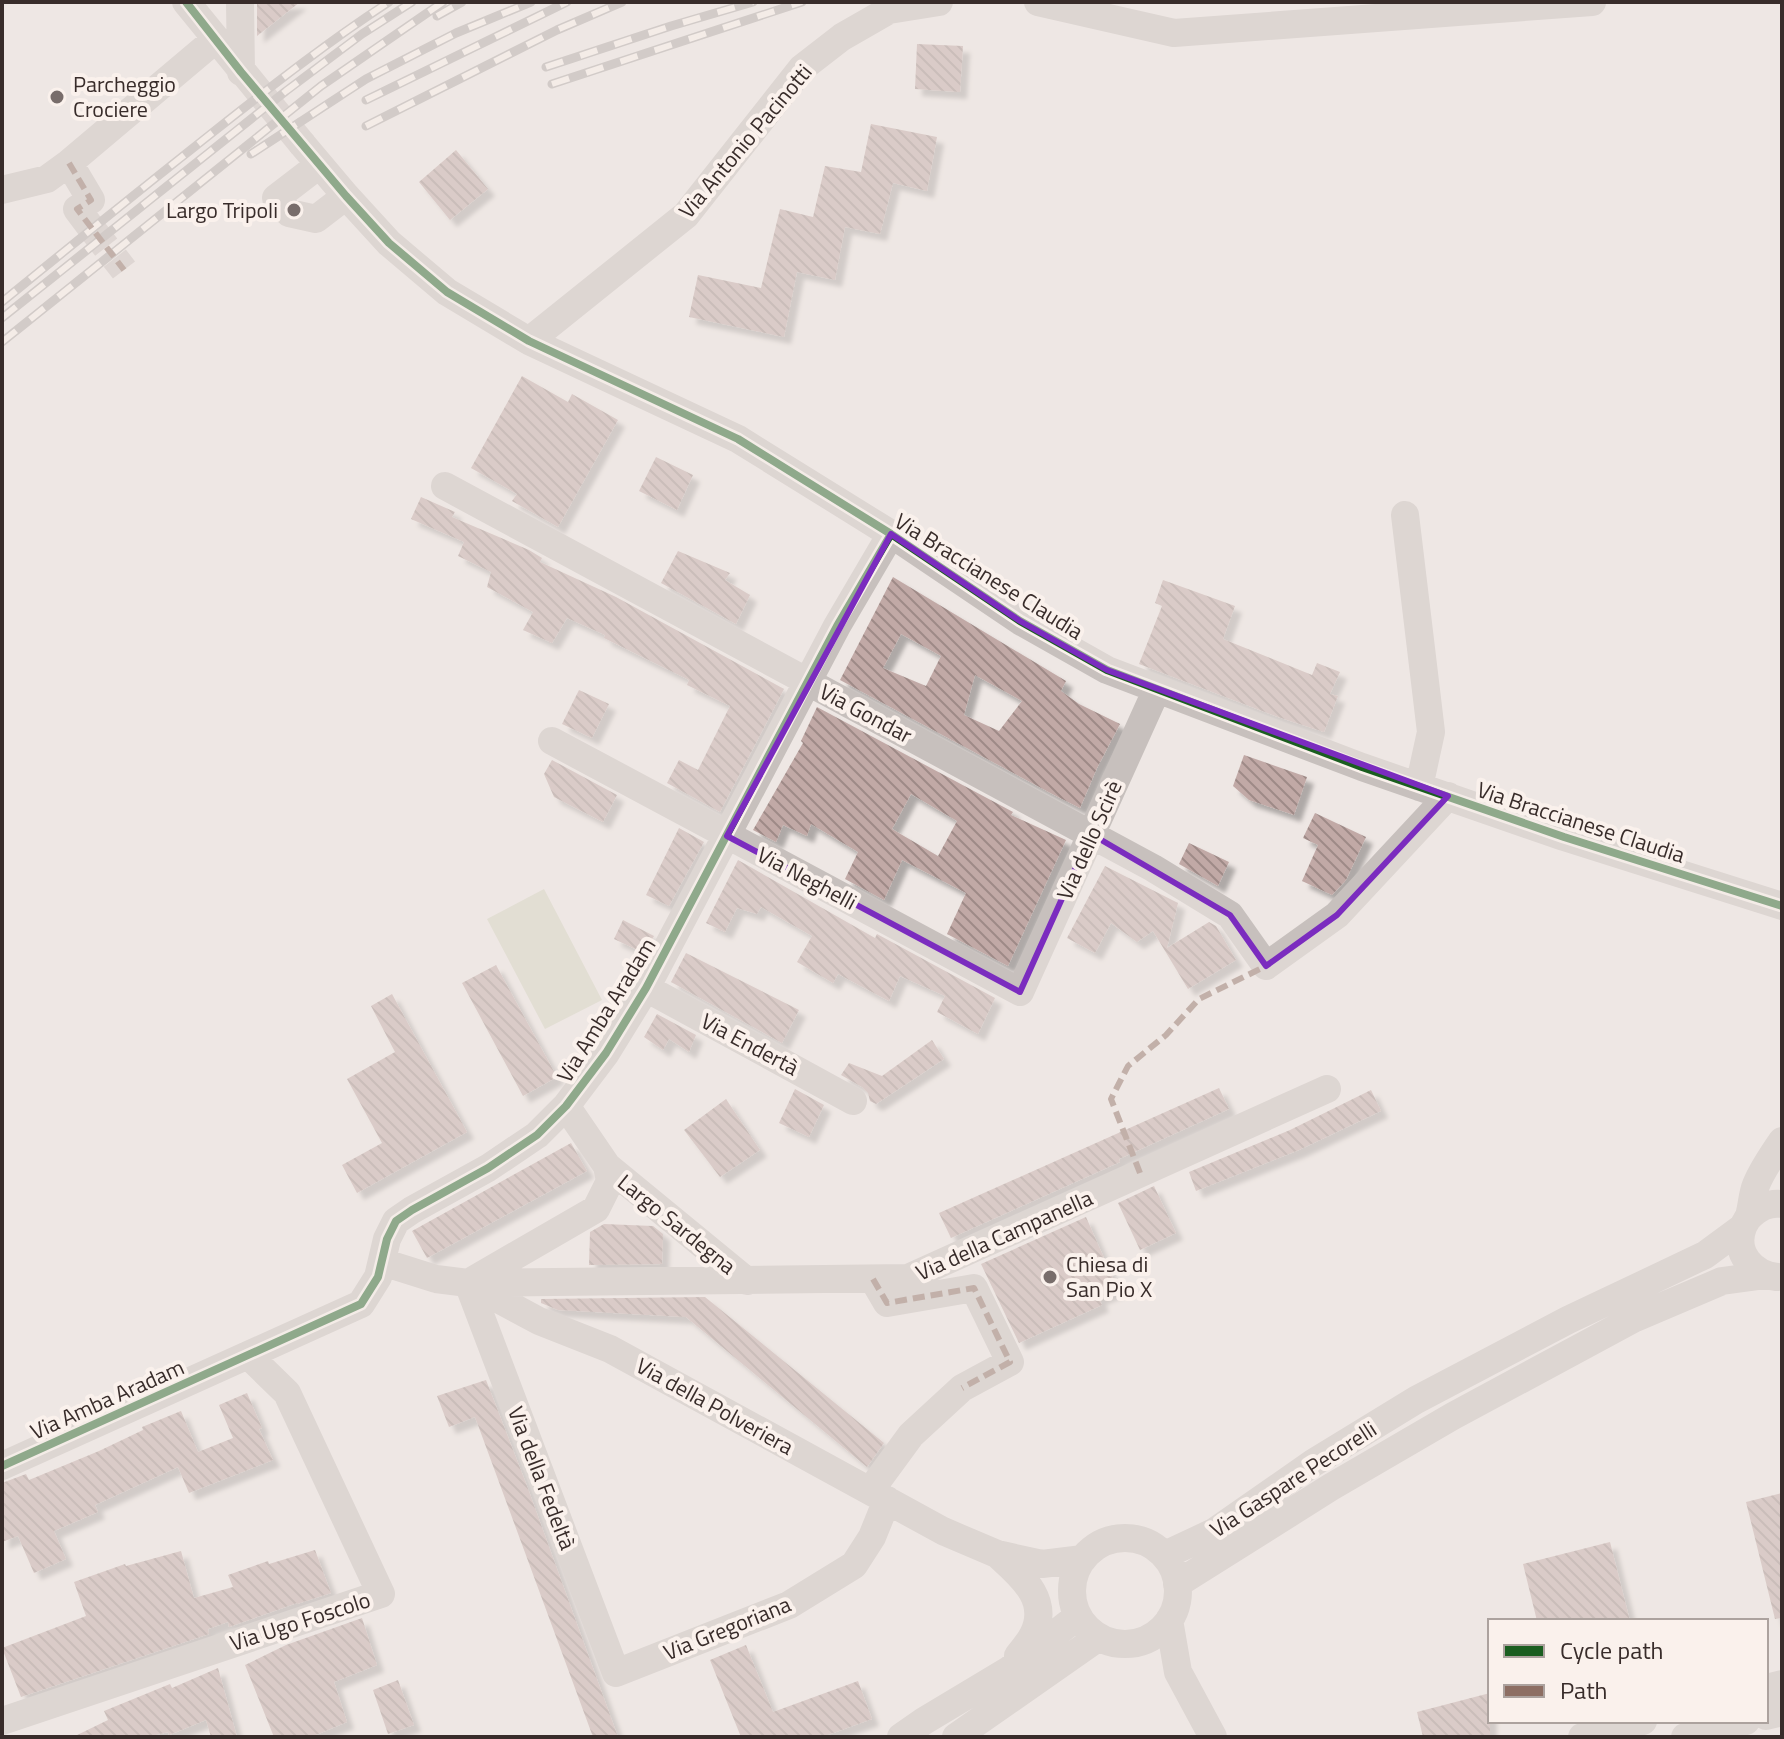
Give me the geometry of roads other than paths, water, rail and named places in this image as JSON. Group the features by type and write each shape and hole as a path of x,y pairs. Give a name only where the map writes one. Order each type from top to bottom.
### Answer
{"street":[{"path":"186,2 261,94"},
{"path":"240,2 241,72"},
{"name":"Via Antonio Pacinotti","path":"529,341 686,215 802,68 842,37 889,10 939,2"},
{"path":"1038,2 1174,33 1592,2"},
{"path":"2,190 47,179 216,39"},
{"name":"Via Braccianese Claudia","path":"346,196 316,219 289,213 276,198 311,155 389,243 447,292 529,341 738,439 891,534 1020,621 1107,670 1419,787 1782,906"},
{"path":"69,163 91,200 77,209 89,225"},
{"name":"Via Gondar","path":"445,486 1153,868 1230,915 1266,966 1337,915 1448,796"},
{"path":"1405,515 1431,732 1419,787"},
{"name":"Via Amba Aradam","path":"2,1466 361,1304 378,1277 387,1239 396,1221 501,1160 537,1135 566,1106 606,1053 646,988 837,626 891,534"},
{"name":"Via dello Scirè","path":"1020,992 1157,689"},
{"name":"Via Neghelli","path":"552,741 1020,992"},
{"name":"Via Endertà","path":"646,988 853,1101"},
{"name":"Via della Campanella","path":"468,1283 908,1278 1327,1089"},
{"name":"Largo Sardegna","path":"566,1106 607,1166 747,1281"},
{"path":"1777,1278 1755,1270 1747,1262 1740,1239 1756,1184 1782,1141"},
{"name":"Largo Sardegna","path":"468,1283 596,1209 610,1181 607,1166"},
{"name":"Via Gaspare Pecorelli","path":"1165,1555 1214,1532 1313,1463 1416,1400 1568,1320 1705,1255 1756,1210 1780,1204"},
{"name":"Via della Polveriera","path":"382,1262 436,1279 468,1283 539,1321 610,1349 943,1531 997,1554 1042,1564 1083,1559"},
{"name":"Via Gaspare Pecorelli","path":"1177,1584 1453,1416 1635,1318 1722,1281 1777,1278"},
{"name":"Via Gregoriana","path":"616,1673 789,1605 854,1565 872,1537 878,1496 911,1435 962,1388 1010,1362 974,1288 887,1303 873,1279"},
{"name":"Via della Fedeltà","path":"468,1283 616,1673"},
{"name":"Via Ugo Foscolo","path":"2,1721 381,1594 287,1393 248,1355"},
{"path":"1121,1538 1136,1539 1165,1555 1176,1575 1178,1597 1169,1620 1158,1633 1134,1643 1119,1644 1089,1630 1075,1602 1075,1574 1094,1548 1121,1538"},
{"path":"997,1554 1029,1585 1037,1600 1039,1617 1034,1635 1009,1670"},
{"name":"Via della Polveriera","path":"1042,1564 1075,1602"},
{"path":"901,1737 1009,1670 1075,1602"},
{"path":"1169,1620 1178,1672 1213,1737"},
{"path":"956,1737 1099,1637"},
{"path":"1134,1643 1178,1672"},
{"path":"1582,1737 1635,1723"},
{"path":"1685,1737 1738,1723"}],"tunnel":[{"path":"261,94 303,145"},
{"path":"89,225 124,270"}],"railway":[{"path":"2,302 259,96 389,2"},
{"path":"2,318 286,91 362,34 412,2"},
{"path":"2,342 321,86 443,2"},
{"path":"437,16 462,2"},
{"path":"251,154 366,79 456,33 531,2"},
{"path":"366,100 567,2"},
{"path":"366,126 557,30 622,2"},
{"path":"546,67 753,2"},
{"path":"552,84 802,2"}],"place":[{"name":"Parcheggio Crociere","path":"57,97"},
{"name":"Largo Tripoli","path":"294,210"},
{"name":"Chiesa di San Pio X","path":"1050,1277"}]}
